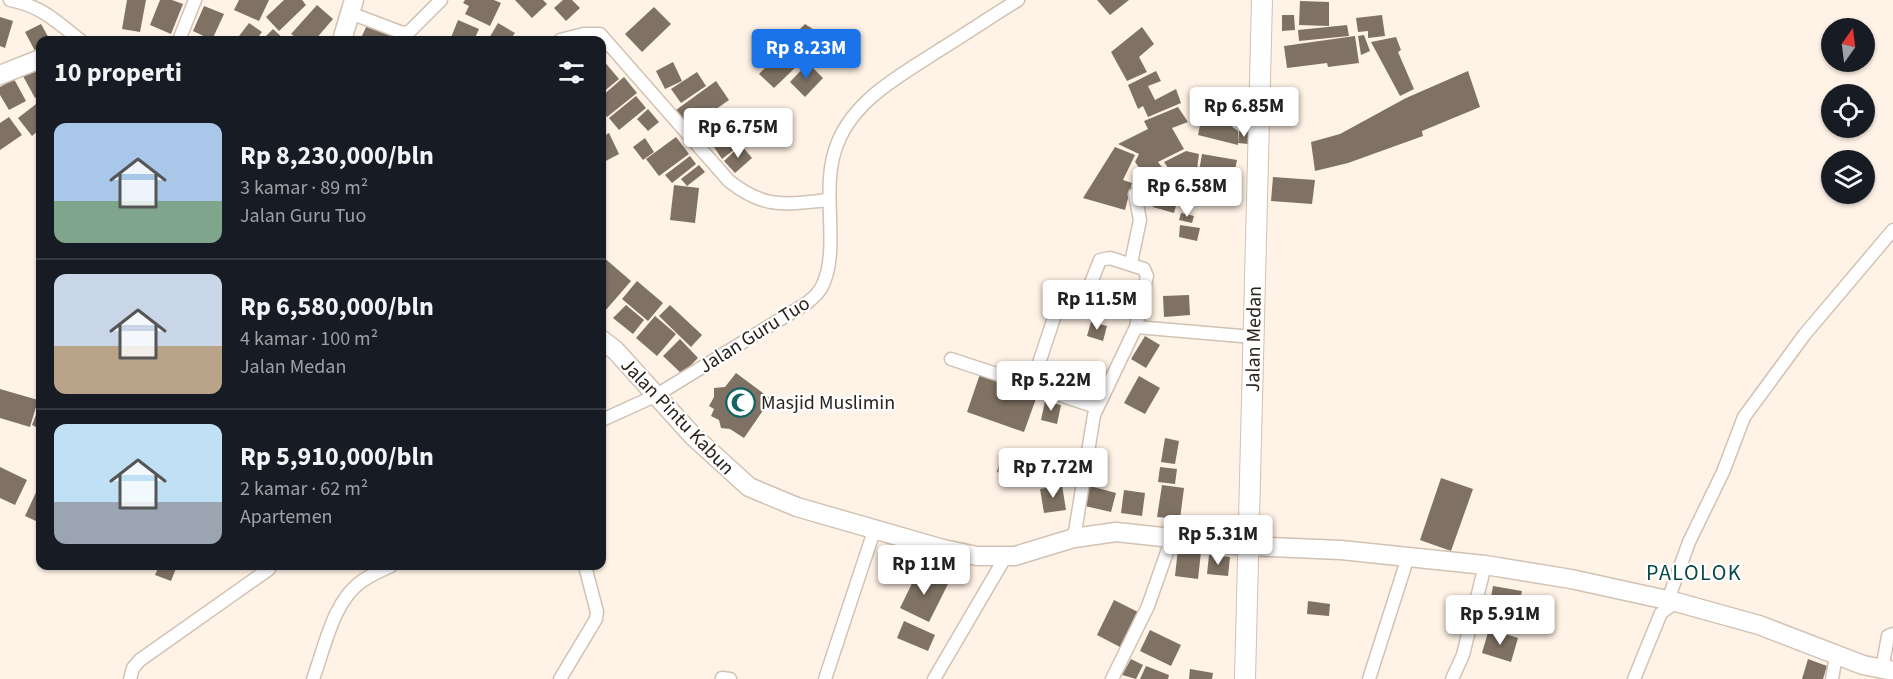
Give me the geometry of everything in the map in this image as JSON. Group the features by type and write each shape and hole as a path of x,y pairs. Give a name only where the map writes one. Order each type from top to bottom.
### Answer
{"main road":[{"name":"Jalan Medan","path":"1245,679 1246,546 1262,0"}],"street":[{"path":"10,0 30,4 43,11 75,36"},
{"path":"181,36 195,0"},
{"path":"343,36 352,6 403,33 409,32 441,0"},
{"name":"Jalan Guru Tuo","path":"606,418 655,396 807,303 817,294 824,284 828,270 829,179 837,144 860,109 896,78 1018,0"},
{"path":"576,36 584,34 602,36"},
{"path":"606,41 729,181 744,192 761,201 780,205 829,200"},
{"path":"0,75 36,61"},
{"path":"1131,264 1140,220 1136,194"},
{"path":"1634,679 1661,613 1672,601 1689,542 1723,472 1744,417 1805,334 1893,230"},
{"path":"1032,384 1054,315 1059,308 1081,302 1085,298 1100,260 1110,258 1143,267 1147,276 1137,327 1096,407 1074,538"},
{"path":"1137,327 1253,337"},
{"name":"Jalan Pintu Kabun","path":"606,344 693,436 749,487 797,507 943,549 977,556 1015,556 1074,538 1116,532 1246,546 1341,550 1485,566 1582,581 1672,601 1759,625 1836,656 1887,670"},
{"path":"951,359 1096,407"},
{"path":"825,679 875,528"},
{"path":"1112,679 1148,606 1172,538"},
{"path":"938,678 1006,556"},
{"path":"1368,679 1408,557"},
{"path":"1452,679 1462,655 1485,566"},
{"path":"130,679 133,668 140,660 268,570"},
{"path":"313,679 338,612 348,594 362,581 383,570"},
{"path":"560,679 596,619 597,612 586,570"},
{"path":"1887,670 1886,641 1888,636 1893,634"},
{"path":"1832,679 1836,656"}],"building":[{"path":"127,0 146,0 140,32 122,29"},
{"path":"160,0 172,0 183,4 171,34 150,25"},
{"path":"239,0 269,0 259,21 234,10"},
{"path":"284,0 302,0 306,5 279,31 266,17"},
{"path":"465,0 494,0 501,3 490,26 465,14 469,6 463,3"},
{"path":"515,0 543,0 547,4 532,18"},
{"path":"563,0 572,0 580,8 566,21 554,8"},
{"path":"1097,0 1129,0 1110,15"},
{"path":"1300,1 1329,2 1329,26 1299,25"},
{"path":"317,5 333,19 318,36 294,36 291,34"},
{"path":"204,6 224,14 214,36 204,36 193,31"},
{"path":"654,7 671,24 642,52 625,34"},
{"path":"1282,15 1294,15 1295,30 1282,31"},
{"path":"1382,15 1385,36 1368,38 1368,31 1358,32 1356,18"},
{"path":"0,17 13,21 5,48 0,46"},
{"path":"458,20 479,29 476,36 452,36"},
{"path":"369,21 401,36 362,36"},
{"path":"249,23 262,32 259,36 239,36"},
{"path":"498,23 515,33 513,36 490,36"},
{"path":"41,24 48,36 36,36 35,51 25,32"},
{"path":"805,24 819,33 805,52 789,40"},
{"path":"1347,25 1349,36 1299,41 1298,30"},
{"path":"1142,27 1154,44 1139,57 1147,72 1127,81 1111,52"},
{"path":"273,29 281,36 266,36"},
{"path":"1364,35 1370,51 1361,55 1358,36"},
{"path":"1355,36 1359,63 1328,67 1327,63 1287,68 1284,46"},
{"path":"1396,37 1401,50 1398,52 1414,89 1400,96 1371,42"},
{"path":"784,48 799,64 774,88 759,74"},
{"path":"673,62 682,81 665,89 656,71"},
{"path":"808,63 823,78 805,97 790,82"},
{"path":"606,64 619,79 606,90"},
{"path":"36,68 35,98 23,76"},
{"path":"1156,71 1161,81 1148,86 1155,100 1176,89 1181,103 1148,117 1143,106 1138,109 1128,85"},
{"path":"1468,71 1480,107 1422,131 1423,136 1348,163 1315,171 1311,142 1340,134 1406,98"},
{"path":"697,72 706,86 681,103 671,89"},
{"path":"624,77 637,93 607,117 606,93"},
{"path":"14,79 26,101 9,110 0,95 0,87"},
{"path":"716,81 729,100 689,128 676,110"},
{"path":"636,96 646,108 619,130 609,118"},
{"path":"36,104 36,132 32,136 18,118"},
{"path":"1178,107 1188,122 1172,128 1184,149 1158,162 1180,191 1174,213 1153,207 1157,192 1135,162 1139,154 1118,144 1148,129 1144,121"},
{"path":"648,109 659,122 648,131 637,119"},
{"path":"1202,116 1226,122 1238,131 1238,145 1198,135"},
{"path":"9,117 22,135 0,150 0,123"},
{"path":"738,119 750,137 722,159 710,141"},
{"path":"1239,131 1249,132 1248,144 1238,143"},
{"path":"609,133 619,154 606,161 606,135"},
{"path":"676,137 689,154 659,176 646,159"},
{"path":"645,138 654,152 643,160 633,147"},
{"path":"741,145 752,158 735,173 724,161"},
{"path":"1115,147 1135,155 1123,180 1132,183 1125,210 1083,198"},
{"path":"1186,151 1199,154 1196,177 1180,185 1164,162"},
{"path":"1202,154 1237,160 1230,194 1196,188"},
{"path":"690,156 696,164 672,183 665,175"},
{"path":"699,165 705,172 687,186 681,179"},
{"path":"1273,177 1315,180 1312,204 1271,201"},
{"path":"674,185 699,188 695,223 670,220"},
{"path":"1181,213 1194,216 1192,223 1179,220"},
{"path":"1180,225 1200,228 1197,241 1179,237"},
{"path":"606,259 631,281 606,310"},
{"path":"637,281 663,303 648,321 622,299"},
{"path":"1189,295 1190,315 1164,317 1163,296"},
{"path":"626,305 644,320 633,334 613,318"},
{"path":"670,305 702,335 691,347 659,316"},
{"path":"655,316 676,334 657,356 636,338"},
{"path":"1091,322 1107,326 1103,341 1087,336"},
{"path":"1145,336 1160,345 1146,368 1131,359"},
{"path":"680,339 698,358 682,374 663,356"},
{"name":"Masjid Muslimin","path":"736,373 771,399 744,438 730,429 721,428 719,420 711,416 714,409 709,406 714,397 714,388 725,387"},
{"path":"980,374 1038,393 1024,432 967,412"},
{"path":"1139,376 1160,388 1145,414 1124,403"},
{"path":"0,389 36,399 30,427 0,418"},
{"path":"1045,401 1061,405 1057,424 1041,420"},
{"path":"36,415 36,427 32,425"},
{"path":"1165,438 1179,441 1175,464 1161,462"},
{"path":"1000,460 1035,469 1032,481 997,472"},
{"path":"0,467 27,480 15,505 0,498"},
{"path":"1160,467 1177,469 1175,484 1158,482"},
{"path":"1441,478 1473,489 1451,551 1420,540"},
{"path":"1062,485 1066,510 1044,513 1040,489"},
{"path":"1162,485 1184,488 1180,519 1157,517"},
{"path":"1090,486 1116,493 1111,512 1085,506"},
{"path":"1124,490 1145,493 1142,516 1121,513"},
{"path":"36,492 36,521 25,516"},
{"path":"1178,549 1201,552 1198,579 1175,576"},
{"path":"1209,555 1230,557 1228,576 1207,574"},
{"path":"919,569 948,584 929,622 900,608"},
{"path":"157,570 175,570 171,581 155,575"},
{"path":"1493,586 1522,591 1518,609 1490,603"},
{"path":"1114,600 1138,612 1120,647 1097,635"},
{"path":"1308,601 1330,604 1329,616 1307,614"},
{"path":"1495,608 1521,615 1515,634 1489,626"},
{"path":"904,621 935,635 928,651 897,638"},
{"path":"1489,629 1518,638 1511,662 1482,653"},
{"path":"1150,630 1181,645 1171,666 1140,651"},
{"path":"1131,659 1143,665 1136,679 1122,675"},
{"path":"1808,659 1827,666 1823,679 1802,679"},
{"path":"1146,666 1169,675 1168,679 1140,679"},
{"path":"1190,669 1213,673 1212,679 1189,679"}],"place":[{"name":"Masjid Muslimin","path":"740,402"}],"district":[{"name":"PALOLOK","path":"1694,572"}]}
